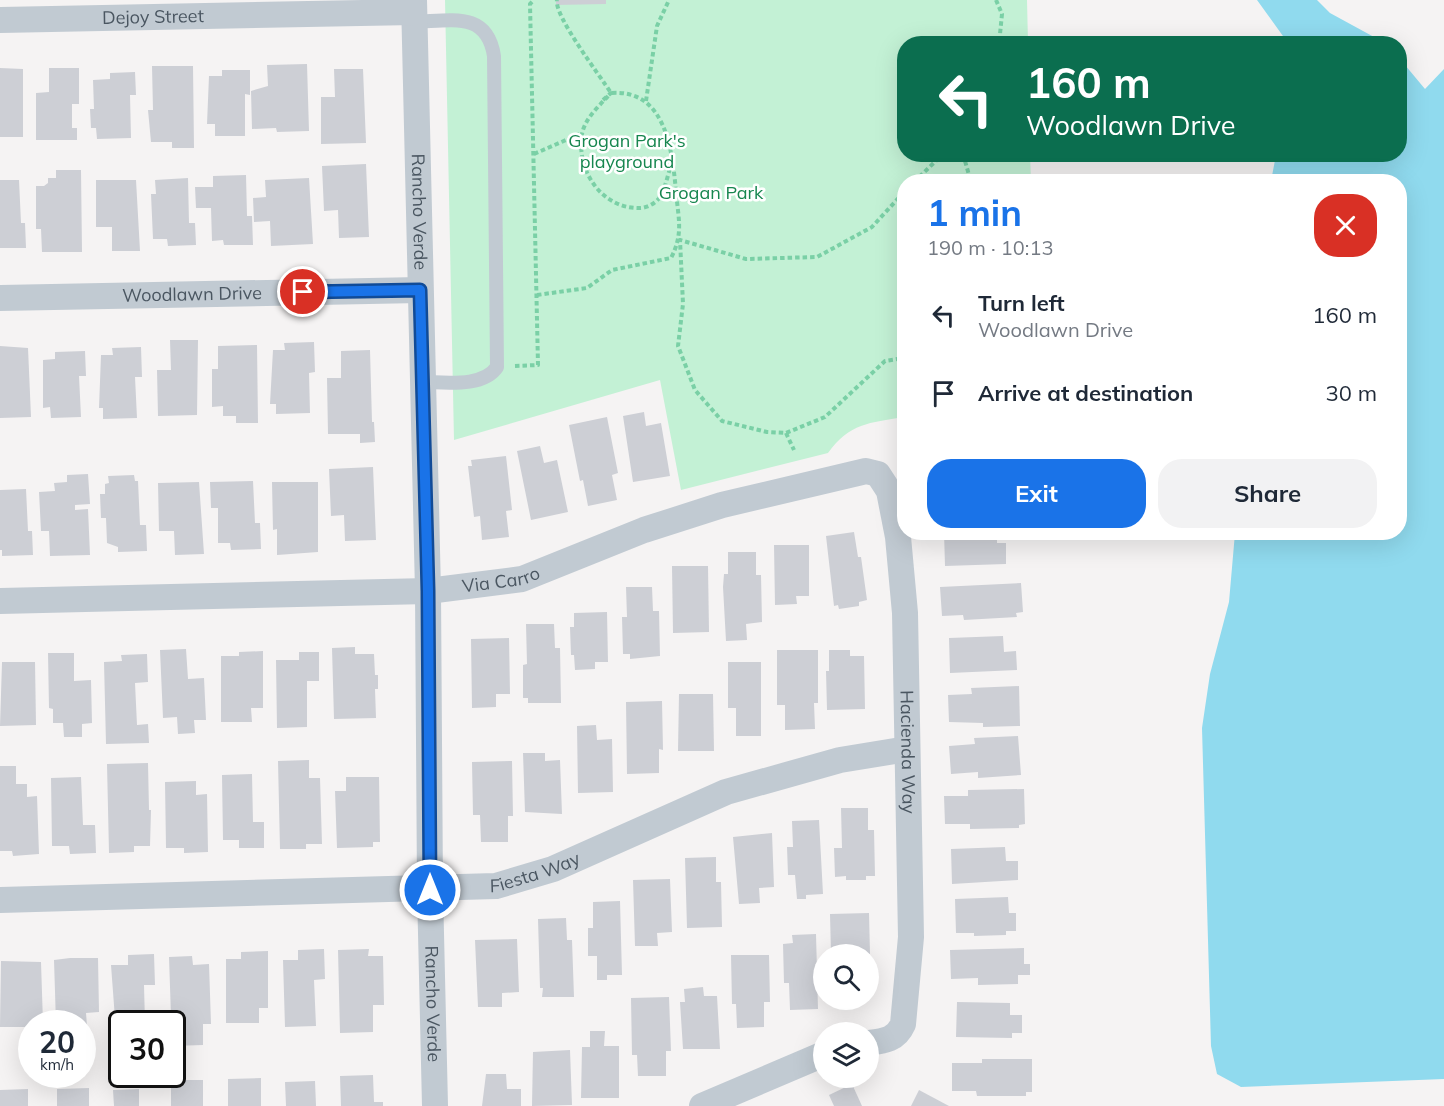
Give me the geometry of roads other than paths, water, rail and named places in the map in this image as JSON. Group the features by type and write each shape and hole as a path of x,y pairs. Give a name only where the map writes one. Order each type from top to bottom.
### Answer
{"street":[{"name":"Dejoy Street","path":"0,20 414,11"},
{"name":"Rancho Verde","path":"414,11 428,591 430,890 435,1106"},
{"name":"Woodlawn Drive","path":"0,298 420,290"},
{"name":"Via Carro","path":"0,600 428,591 522,579 644,530 722,505 867,471 878,474"},
{"name":"Hacienda Way","path":"878,474 889,491 897,532"},
{"name":"Hacienda Way","path":"879,1041 889,1040 900,1032 903,1024 911,937 905,613 898,540"},
{"name":"Fiesta Way","path":"0,900 430,890 496,886 553,869 726,792 840,760 907,749"},
{"path":"702,1106 813,1059"}],"lane":[{"path":"414,11 471,22 486,32 491,40 494,56 497,367 492,374 483,379 422,382"}],"water":[{"path":"1257,0 1317,0 1330,13 1372,36 1283,36"},
{"path":"1407,67 1425,89 1444,69 1444,1079 1241,1087 1217,1074 1211,1046 1202,728 1210,674 1229,602 1234,540 1407,540 1407,174 1272,174 1275,162 1407,162"}],"park label":[{"name":"Grogan Park's playground","path":"627,151"},
{"name":"Grogan Park","path":"711,193"}]}
